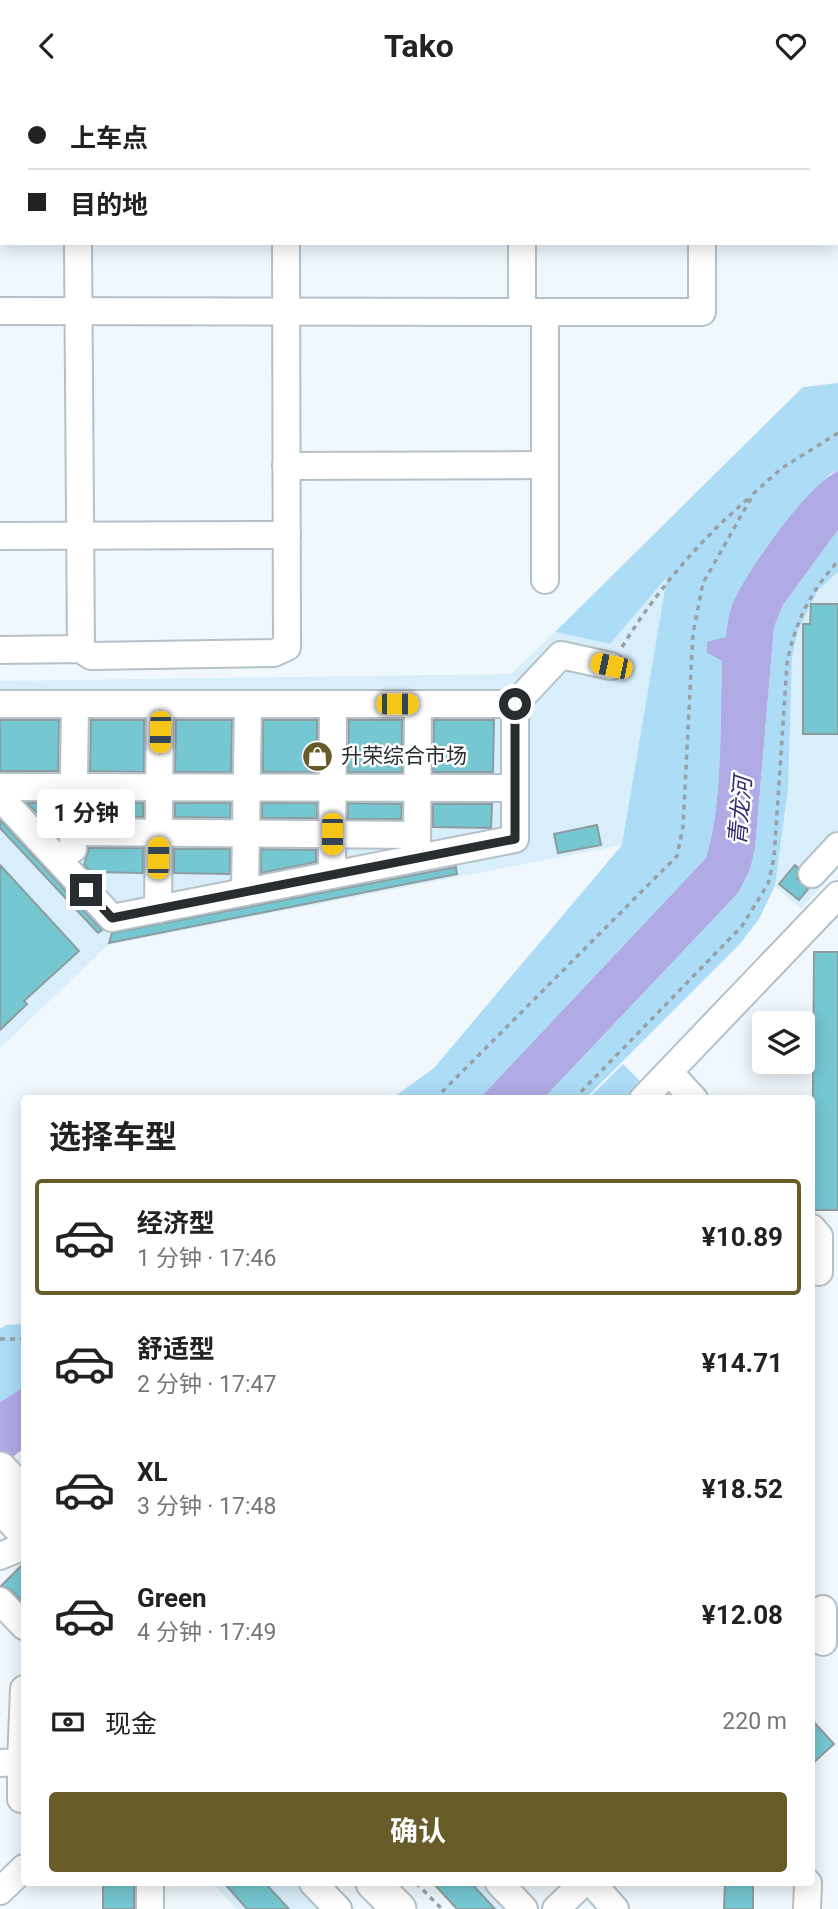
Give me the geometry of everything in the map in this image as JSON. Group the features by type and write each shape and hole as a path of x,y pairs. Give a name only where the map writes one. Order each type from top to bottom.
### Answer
{"main road":[{"path":"0,1469 18,1520"},
{"path":"376,1886 399,1909"},
{"path":"400,1886 422,1909"}],"street":[{"path":"78,245 81,649"},
{"path":"0,650 81,649 91,656 274,653 288,647 286,245"},
{"path":"522,245 534,311 545,465 545,580"},
{"path":"0,311 702,311 702,245"},
{"path":"286,466 545,465"},
{"path":"0,536 287,535"},
{"path":"73,832 332,834 417,847 515,839 515,704 561,655 611,666"},
{"path":"0,704 515,704"},
{"path":"73,876 75,704"},
{"path":"158,909 160,704"},
{"path":"245,892 248,704"},
{"path":"332,875 333,704"},
{"path":"417,847 418,704"},
{"path":"0,787 514,787"},
{"path":"0,797 112,918 332,875 417,847"},
{"path":"812,874 838,846"},
{"path":"647,1095 838,895"},
{"path":"669,1072 690,1095"},
{"path":"823,1233 823,1276"},
{"path":"0,1556 18,1520"},
{"path":"0,1601 21,1623"},
{"path":"824,1605 824,1646"},
{"path":"21,1705 10,1763 21,1799"},
{"path":"0,1891 21,1871"},
{"path":"149,1886 150,1909"},
{"path":"316,1886 338,1909"},
{"path":"502,1886 524,1909"},
{"path":"556,1909 580,1886"},
{"path":"595,1886 615,1909"},
{"path":"807,1886 807,1909"}],"path":[{"path":"611,666 642,615 671,575 714,528 782,468 838,433"},
{"path":"439,1095 677,856 683,827 696,609 703,583 754,493"},
{"path":"577,1095 742,926 768,884 774,858 792,638 815,588 838,561"},
{"path":"0,1339 21,1339"},
{"path":"419,1886 442,1909"}],"shaded area":[{"path":"838,383 838,471 830,474 765,549 740,590 726,637 708,653 722,661 718,786 706,858 483,1095 397,1095 434,1068 622,845 667,577 610,644 555,632 803,387"},
{"path":"838,530 838,572 818,590 798,630 792,658 788,789 775,886 759,919 739,945 589,1095 547,1095 738,893 750,870 755,849 774,627 783,605"},
{"path":"838,572 838,868 801,909 775,886 788,789 792,658 805,612 818,590"},
{"name":"升荣综合市场","path":"667,576 622,845 108,945 0,1048 0,681 511,674 555,632 610,644"},
{"path":"623,1064 645,1086 635,1095 592,1095"},
{"path":"21,1324 21,1389 0,1402 0,1329 6,1325"},
{"path":"216,1886 334,1886 356,1909 236,1909"},
{"path":"437,1886 493,1886 515,1909 459,1909"}],"water":[{"name":"青龙河","path":"838,471 838,530 783,605 774,627 755,849 750,870 738,893 547,1095 483,1095 706,858 718,787 722,661 707,653 707,642 726,637 730,611 747,577 776,533 825,480"},
{"path":"21,1389 21,1450 0,1467 0,1402"}],"building":[{"path":"811,604 838,604 838,734 803,734 803,624 810,624"},
{"path":"0,720 59,720 58,771 0,771"},
{"path":"91,720 144,720 144,772 90,771"},
{"path":"176,720 232,720 231,772 175,772"},
{"path":"263,720 317,720 317,772 263,772"},
{"path":"349,720 402,720 402,772 348,772"},
{"path":"434,720 494,720 493,772 433,772"},
{"path":"27,803 58,803 57,836 52,830 52,812 36,812"},
{"path":"89,803 143,803 143,817 89,816"},
{"path":"175,803 231,803 230,818 175,817"},
{"path":"262,803 317,803 317,818 262,818"},
{"path":"348,803 402,804 401,819 348,819"},
{"path":"433,804 492,804 491,828 433,827"},
{"path":"0,820 102,930 98,933 0,828"},
{"path":"597,825 601,845 558,853 554,834"},
{"path":"89,848 143,848 143,873 91,872 84,865"},
{"path":"174,849 230,849 230,874 174,873"},
{"path":"261,849 316,850 316,862 261,873"},
{"path":"0,865 79,951 24,1001 27,1004 0,1030"},
{"path":"795,865 798,868 797,879 808,889 799,900 779,884"},
{"path":"456,867 457,874 109,943 112,933"},
{"path":"814,952 838,952 838,1210 815,1210 815,1095 813,1095"},
{"path":"21,1566 21,1601 11,1590 1,1586"},
{"path":"815,1723 834,1744 815,1761"},
{"path":"103,1886 134,1886 134,1909 103,1909"},
{"path":"227,1886 268,1886 289,1909 247,1909"},
{"path":"436,1886 474,1886 495,1909 457,1909"},
{"path":"725,1886 753,1886 753,1909 724,1909"}],"place":[{"name":"升荣综合市场","path":"318,756"}],"route":[{"path":"86,890 112,918 515,839 515,704"}]}
